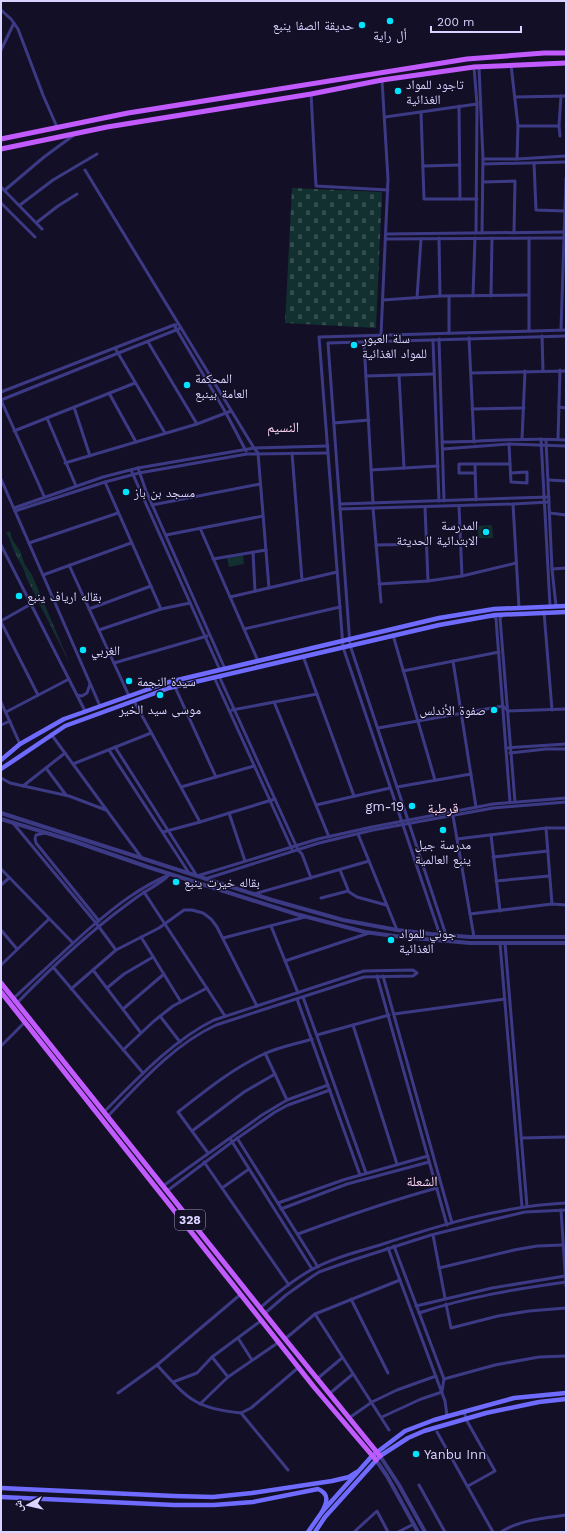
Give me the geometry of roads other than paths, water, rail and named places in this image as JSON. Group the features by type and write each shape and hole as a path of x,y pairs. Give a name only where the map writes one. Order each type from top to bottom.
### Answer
{"main road":[{"path":"1,139 128,113 467,59 544,53 566,53"},
{"path":"1,149 77,133 311,94 382,80 477,67 566,63"},
{"path":"1,760 20,744 64,719 169,682 439,618 494,609 566,606"},
{"path":"1,769 51,734 70,724 175,687 439,625 492,616 566,612"},
{"name":"328","path":"1,983 264,1314 378,1454"},
{"path":"1,992 299,1367 376,1460"},
{"path":"315,1532 325,1518 376,1460 378,1454 406,1431 447,1416 514,1398 566,1393"},
{"path":"322,1512 372,1456 408,1438 424,1431 515,1406 566,1399"},
{"path":"1,1488 196,1497 232,1495 274,1490 342,1479 357,1472"},
{"path":"1,1497 197,1506 233,1504 275,1498 318,1489 324,1492 327,1498 326,1505 308,1532"},
{"path":"274,1490 275,1498"}],"street":[{"path":"1,10 18,29 57,127"},
{"path":"1,50 14,23"},
{"path":"511,65 518,126 517,159"},
{"path":"476,233 477,67"},
{"path":"477,67 483,159 482,233"},
{"path":"381,336 388,190 382,80"},
{"path":"311,94 316,186 388,190"},
{"path":"560,136 559,126 561,96"},
{"path":"515,97 566,96"},
{"path":"385,117 477,104"},
{"path":"459,106 460,199"},
{"path":"421,112 424,199 477,199"},
{"path":"518,126 559,126"},
{"path":"5,190 44,157 77,133"},
{"path":"20,205 53,180 97,154"},
{"path":"483,159 517,159 566,156"},
{"path":"483,164 566,162"},
{"path":"534,163 536,210 565,211"},
{"path":"423,166 460,165"},
{"path":"85,170 258,453 269,588"},
{"path":"561,330 566,178"},
{"path":"483,182 515,181 514,233"},
{"path":"1,187 20,205 42,230"},
{"path":"36,223 58,206 78,194"},
{"path":"1,203 35,237"},
{"path":"386,234 564,232"},
{"path":"417,298 421,238"},
{"path":"439,238 440,296"},
{"path":"473,296 475,238"},
{"path":"490,296 492,238"},
{"path":"529,238 529,331"},
{"path":"386,239 564,238"},
{"path":"383,300 440,296 529,295"},
{"path":"449,296 449,333"},
{"path":"1,392 174,326 178,323"},
{"path":"174,326 226,413 247,454"},
{"path":"44,496 1,400 181,328"},
{"path":"440,935 343,647 319,337 566,330"},
{"path":"542,336 543,371"},
{"path":"328,343 566,336"},
{"path":"145,337 196,424"},
{"path":"328,337 350,645 446,935"},
{"path":"469,338 474,442"},
{"path":"433,340 439,501"},
{"path":"439,340 444,501"},
{"path":"364,342 373,503"},
{"path":"116,348 118,354 165,433"},
{"path":"558,440 560,370"},
{"path":"522,439 525,371"},
{"path":"471,373 566,371"},
{"path":"366,376 434,374"},
{"path":"399,375 404,468"},
{"path":"14,431 135,383"},
{"path":"109,393 136,442"},
{"path":"74,407 90,456"},
{"path":"559,407 566,408"},
{"path":"472,410 524,408"},
{"path":"65,463 196,424 232,411"},
{"path":"47,418 76,486"},
{"path":"334,423 368,420"},
{"path":"442,442 522,439 566,440"},
{"path":"541,439 550,606"},
{"path":"546,440 552,569 556,606"},
{"path":"443,448 509,444 546,444 566,446"},
{"path":"509,444 511,482 528,483 527,472 511,472"},
{"path":"15,510 44,496 103,476 138,468 254,448 328,446"},
{"path":"292,453 302,580"},
{"path":"15,510 139,473 247,454 328,453"},
{"path":"475,473 459,473 459,464 510,464"},
{"path":"475,464 476,500"},
{"path":"371,470 438,466"},
{"path":"138,468 152,505 210,635 223,669"},
{"path":"132,470 205,637 223,669"},
{"path":"1,479 100,706"},
{"path":"548,480 566,481"},
{"path":"105,482 161,609"},
{"path":"152,505 260,484"},
{"path":"340,504 549,497"},
{"path":"340,509 549,502"},
{"path":"514,504 519,608"},
{"path":"460,506 462,576"},
{"path":"425,507 428,581"},
{"path":"374,508 380,602"},
{"path":"29,543 118,513"},
{"path":"550,513 566,515"},
{"path":"166,535 263,516"},
{"path":"200,528 258,661"},
{"path":"43,575 131,543"},
{"path":"376,545 427,544"},
{"path":"1,546 85,711"},
{"path":"213,559 266,550"},
{"path":"252,552 255,591"},
{"path":"379,584 428,581 462,576 516,563"},
{"path":"69,565 129,696"},
{"path":"552,569 566,568"},
{"path":"230,597 337,572"},
{"path":"89,609 151,586"},
{"path":"99,630 161,609 190,603"},
{"path":"31,604 1,624 38,695"},
{"path":"244,629 340,607"},
{"path":"544,612 552,710"},
{"path":"504,615 500,618 501,652 503,706 510,802"},
{"path":"492,616 496,618 501,652 508,711 515,802"},
{"path":"114,663 210,635"},
{"path":"393,635 435,780"},
{"path":"404,671 501,652"},
{"path":"303,656 354,796"},
{"path":"453,661 476,807"},
{"path":"216,677 234,710 297,848 302,854 311,878"},
{"path":"216,677 229,710 293,851"},
{"path":"6,712 69,679"},
{"path":"76,695 82,696 87,693 90,684"},
{"path":"175,687 216,777"},
{"path":"229,710 317,694"},
{"path":"134,701 200,822"},
{"path":"1,702 20,744"},
{"path":"274,702 330,838"},
{"path":"503,706 508,711 566,710"},
{"path":"378,728 503,706"},
{"path":"1,725 10,721"},
{"path":"73,764 151,733"},
{"path":"51,734 141,858"},
{"path":"506,748 566,744"},
{"path":"115,747 197,876"},
{"path":"506,753 566,749"},
{"path":"109,750 189,873"},
{"path":"23,786 65,753"},
{"path":"181,787 254,766"},
{"path":"46,768 66,795"},
{"path":"397,787 471,774"},
{"path":"1,778 10,783 66,795 106,810"},
{"path":"316,805 390,788"},
{"path":"409,822 476,807 510,802 566,798"},
{"path":"163,832 275,799"},
{"path":"205,879 330,838 402,823 453,816 493,808 566,802"},
{"path":"1,813 253,894 344,920 396,930 440,935 474,937 566,937"},
{"path":"229,813 245,861"},
{"path":"453,816 474,937"},
{"path":"1,819 306,916 370,932 448,941 566,943"},
{"path":"12,823 96,923 116,950"},
{"path":"330,838 358,834 402,823"},
{"path":"457,840 546,828 566,828"},
{"path":"546,828 552,904"},
{"path":"45,832 36,836 36,843 100,920 99,927"},
{"path":"358,834 396,930"},
{"path":"491,835 500,910"},
{"path":"197,876 291,847 297,848"},
{"path":"493,857 548,851"},
{"path":"253,894 369,861"},
{"path":"1,870 73,943"},
{"path":"340,870 348,890 357,897 386,905"},
{"path":"15,1001 99,927 144,892 157,885 171,874"},
{"path":"15,1001 73,943 96,923 126,899 153,882 171,874"},
{"path":"496,881 549,876"},
{"path":"1,885 9,878"},
{"path":"321,898 348,890"},
{"path":"144,892 225,1016"},
{"path":"470,914 552,904 566,905"},
{"path":"71,989 116,950 159,928 184,910 192,910 203,913 211,919 223,938 257,1006"},
{"path":"223,938 306,916"},
{"path":"1,965 49,919"},
{"path":"271,926 298,993"},
{"path":"1,930 18,949"},
{"path":"285,961 370,932"},
{"path":"141,937 181,1002"},
{"path":"500,943 522,1207"},
{"path":"505,943 527,1206"},
{"path":"107,988 124,974 153,957"},
{"path":"53,968 143,1074"},
{"path":"93,970 141,1033"},
{"path":"413,970 417,973 413,976 364,977 348,981 216,1025 206,1030 167,1058 106,1114 163,1054 203,1025 225,1016 364,971 413,970"},
{"path":"123,1009 164,974"},
{"path":"377,976 447,1225"},
{"path":"383,976 452,1223"},
{"path":"123,1050 173,1006 207,988"},
{"path":"303,997 366,1173"},
{"path":"297,999 360,1175"},
{"path":"394,1014 505,999"},
{"path":"317,1035 389,1015"},
{"path":"160,1016 180,1042"},
{"path":"1,1046 25,1022"},
{"path":"352,1025 397,1164"},
{"path":"208,1152 178,1112 214,1084 265,1053 312,1039"},
{"path":"265,1053 287,1100"},
{"path":"192,1131 244,1092 275,1074"},
{"path":"163,1186 208,1152 262,1115 287,1100 328,1085"},
{"path":"167,1191 237,1138 288,1105 330,1090"},
{"path":"234,1134 318,1267"},
{"path":"229,1137 312,1270"},
{"path":"521,1138 566,1137"},
{"path":"278,1203 366,1173 428,1156"},
{"path":"204,1162 290,1285"},
{"path":"281,1208 347,1184 429,1162"},
{"path":"222,1188 249,1169"},
{"path":"298,1234 396,1199 437,1188"},
{"path":"260,1308 290,1285 318,1267 406,1236 452,1223 522,1207 566,1203"},
{"path":"561,1210 566,1286"},
{"path":"264,1314 286,1295 319,1272 388,1248 516,1214 566,1210"},
{"path":"433,1235 445,1298"},
{"path":"439,1268 514,1250 538,1246 563,1245"},
{"path":"394,1246 444,1379 442,1392"},
{"path":"388,1248 442,1392 447,1416"},
{"path":"416,1306 445,1298 521,1282 565,1276"},
{"path":"285,1339 315,1314 400,1280"},
{"path":"419,1313 446,1304 518,1288 566,1282"},
{"path":"118,1393 157,1365 241,1294"},
{"path":"351,1299 388,1373"},
{"path":"446,1304 451,1328 498,1316 566,1308"},
{"path":"315,1314 389,1430"},
{"path":"173,1382 197,1373 212,1357 262,1320"},
{"path":"238,1338 252,1360"},
{"path":"200,1404 228,1377 279,1342"},
{"path":"444,1379 495,1364 539,1357 566,1356"},
{"path":"212,1357 228,1377"},
{"path":"317,1379 342,1358"},
{"path":"157,1365 182,1392 200,1404 219,1411 241,1413 251,1408 299,1367"},
{"path":"329,1394 353,1374"},
{"path":"349,1418 372,1402 397,1390 436,1376"},
{"path":"382,1417 420,1399 442,1392"},
{"path":"464,1412 465,1419 496,1471 468,1486"},
{"path":"241,1413 288,1470"},
{"path":"437,1432 493,1532"},
{"path":"378,1454 399,1485 425,1532"},
{"path":"376,1460 387,1476 418,1532"},
{"path":"420,1485 445,1532"},
{"path":"354,1532 377,1511 388,1532"},
{"path":"501,1532 507,1528 537,1519 566,1515"},
{"path":"398,1532 414,1524"}],"place":[{"name":"أل راية","path":"390,21"},
{"name":"حديقة الصفا ينبع","path":"362,25"},
{"name":"تاجود للمواد الغذائية","path":"398,91"},
{"name":"سلة العبور للمواد الغذائية","path":"354,345"},
{"name":"المحكمة العامة بينبع","path":"187,385"},
{"name":"مسجد بن باز","path":"126,492"},
{"name":"المدرسة الابتدائية الحديثة","path":"486,532"},
{"name":"بقاله ارياف ينبع","path":"19,596"},
{"name":"الغربي","path":"83,650"},
{"name":"سيدة النجمة","path":"129,681"},
{"name":"موسى سيد الخير","path":"160,695"},
{"name":"صفوة الأندلس","path":"494,710"},
{"name":"gm-19","path":"412,806"},
{"name":"مدرسة جيل ينبع العالمية","path":"443,830"},
{"name":"بقاله خيرت ينبع","path":"176,882"},
{"name":"جوني للمواد الغذائية","path":"391,940"},
{"name":"Yanbu Inn","path":"416,1454"}],"district":[{"name":"النسيم","path":"283,427"},
{"name":"قرطبة","path":"443,808"},
{"name":"الشعلة","path":"422,1181"}]}
